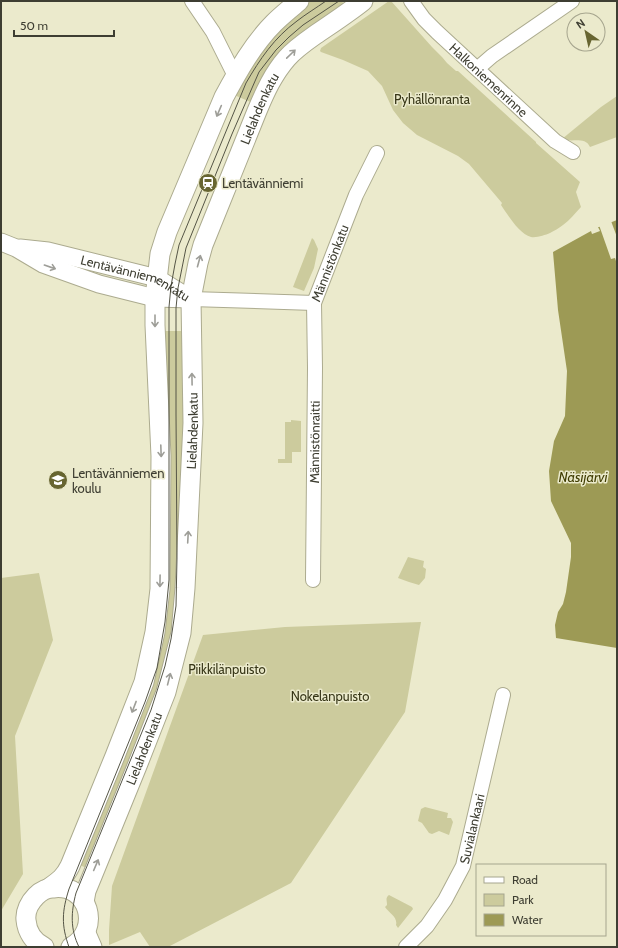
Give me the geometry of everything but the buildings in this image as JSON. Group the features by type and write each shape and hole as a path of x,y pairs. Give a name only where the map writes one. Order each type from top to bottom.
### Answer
{"main road":[{"name":"Lielahdenkatu","path":"28,939 26,920 27,910 32,900 39,893 61,880 70,866 144,682 155,632 160,589 161,456 155,298 160,254 224,97 248,56 261,38 273,24 299,1"},
{"name":"Lielahdenkatu","path":"84,902 92,874 138,766 166,692 181,633 185,588 193,423 191,299 203,245 259,104 277,71 288,57 301,45 363,1"},
{"path":"49,888 59,887 69,889 76,893 84,902 88,912 90,939 82,938 71,947"},
{"path":"28,939 34,940 44,947"}],"street":[{"path":"192,1 213,32 236,76"},
{"name":"Halkoniemenrinne","path":"411,1 424,19 437,32 555,141 573,152"},
{"path":"477,69 492,56 572,1"},
{"name":"Männistönkatu","path":"191,299 314,303 356,195 377,153"},
{"name":"Lentävänniemenkatu","path":"9,245 48,251 157,278 191,299"},
{"name":"Lentävänniemenkatu","path":"9,245 43,264 99,284 155,298 191,299"},
{"name":"Männistönraitti","path":"313,580 315,368 314,303"},
{"name":"Suvialankaari","path":"406,947 427,926 445,900 463,866 503,695"}],"green space":[{"path":"308,1 341,1 347,6 255,104 232,94 248,65 297,10"},
{"name":"Pyhällönranta","path":"391,1 447,63 458,71 580,182 576,192 581,207 566,223 550,233 538,237 531,237 522,232 514,224 501,205 502,203 469,164 458,156 417,135 403,123 393,110 382,86 368,71 320,51 321,48"},
{"path":"617,96 617,137 590,147 582,141 562,139 601,107"},
{"path":"312,238 318,249 314,268 304,291 293,287"},
{"path":"161,331 184,331 184,513 169,666 89,869 75,863 150,678"},
{"path":"291,420 301,421 301,452 292,452 292,463 278,463 278,459 285,459 285,422 291,422"},
{"path":"408,557 424,561 423,567 426,569 425,578 419,585 398,578"},
{"path":"39,573 53,640 15,736 23,874 1,911 1,578"},
{"name":"Nokelanpuisto","path":"421,622 405,712 291,883 168,947 150,947 140,932 109,945 112,886 203,635 285,627"},
{"path":"425,807 448,813 447,818 451,818 453,822 449,835 439,831 432,834 429,833 422,823 418,821 421,809"},
{"path":"389,895 412,907 413,909 398,928 396,925 396,920 385,907 387,905 387,898"}],"water":[{"name":"Näsijärvi","path":"617,220 617,648 556,638 555,625 558,612 563,604 566,592 571,557 571,543 551,501 549,471 554,441 565,416 567,371 558,310 553,252 591,231 592,234 600,231 598,227"}],"pier":[{"path":"611,221 617,237 617,264 615,258 611,259 599,225"}],"tram line":[{"path":"69,947 66,939 63,918 69,889 145,702 157,668 165,622 169,580 169,307 171,286 179,245 251,74 262,57 281,34 300,18 326,1"},
{"path":"79,947 74,934 72,920 76,893 151,710 165,666 171,639 176,606 177,558 176,308 178,288 186,248 259,72 276,50 289,37 303,25 339,1"}],"place":[{"name":"Lentävänniemi","path":"208,183"},
{"name":"Lentävänniemen koulu","path":"58,480"}],"park label":[{"name":"Piikkilänpuisto","path":"227,669"}]}
